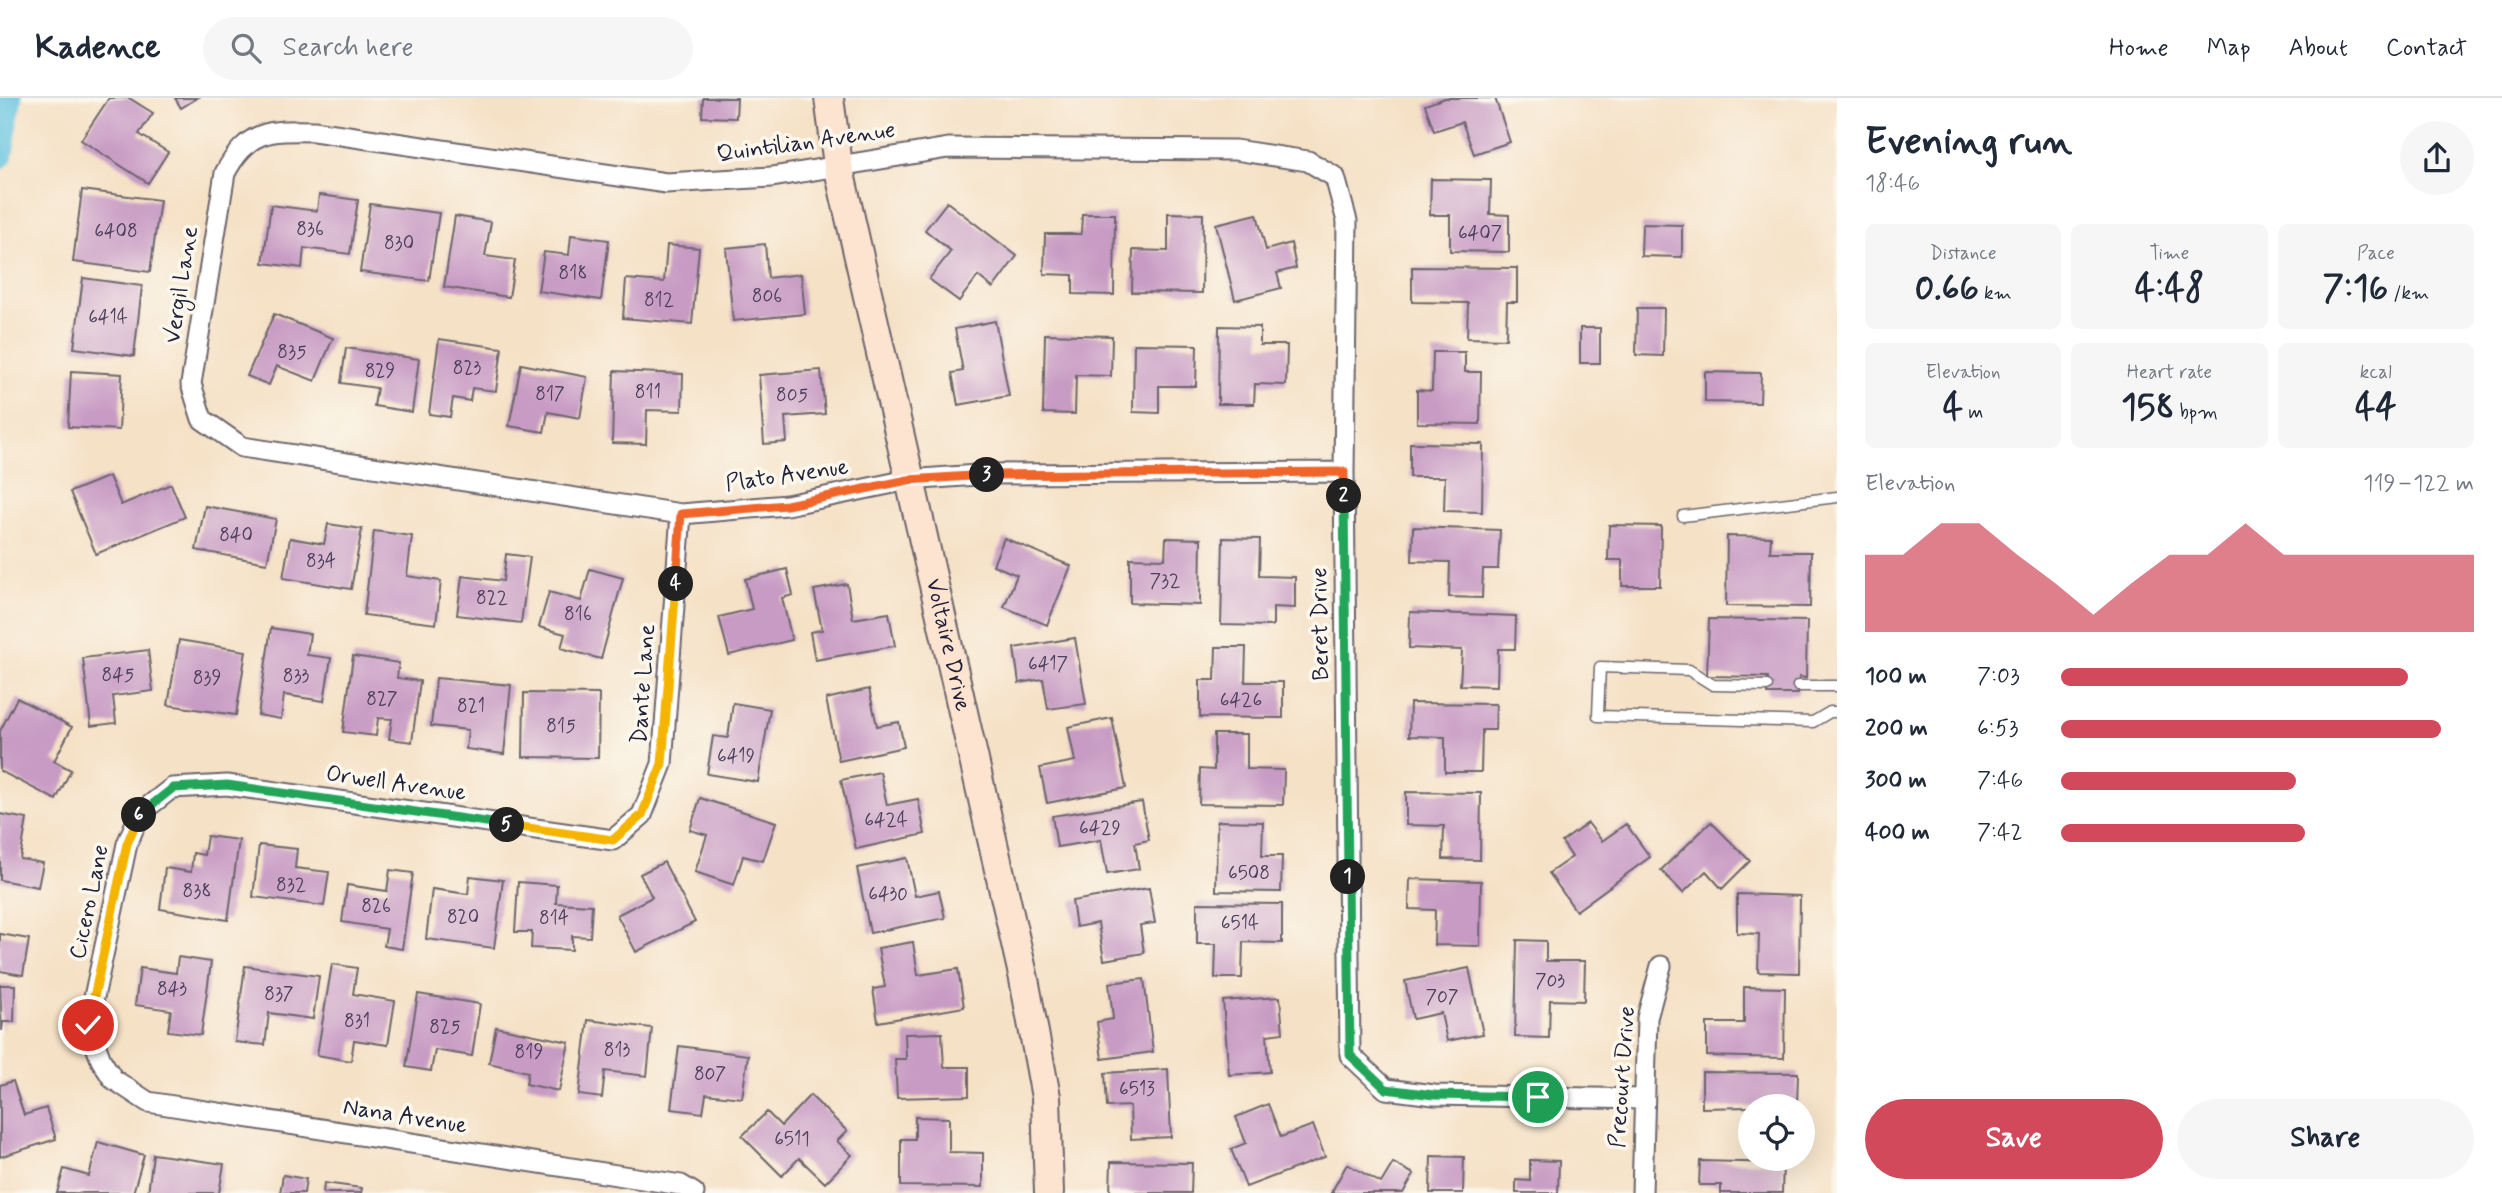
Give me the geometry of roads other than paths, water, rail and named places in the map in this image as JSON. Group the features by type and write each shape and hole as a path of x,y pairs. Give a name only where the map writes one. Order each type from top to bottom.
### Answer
{"street":[{"name":"Voltaire Drive","path":"829,98 838,164 1024,979 1046,1097 1049,1193"},
{"name":"Quintilian Avenue","path":"271,130 314,131 666,183 772,177 948,148 1235,150 1308,160"},
{"name":"Vergil Lane","path":"242,447 202,419 191,384 225,173 238,149 271,130"},
{"name":"Beret Drive","path":"1308,160 1335,177 1347,221 1344,472 1350,1055 1386,1089 1434,1095 1642,1099"},
{"name":"Plato Avenue","path":"242,447 681,514 787,505 908,480 991,474 1344,472"},
{"name":"Dante Lane","path":"613,840 642,815 662,764 681,514"},
{"name":"Orwell Avenue","path":"173,788 227,785 613,840"},
{"name":"Cicero Lane","path":"113,1079 101,1060 88,1025 127,844 140,813 173,788"},
{"name":"Precourt Drive","path":"1642,1193 1642,1099 1647,1018 1661,966"},
{"name":"Nana Avenue","path":"113,1079 148,1102 681,1185 694,1193"}],"lane":[{"path":"1683,516 1837,497"},
{"path":"1767,686 1713,685 1689,670 1600,667 1598,716 1813,722 1830,712 1837,712"},
{"path":"1798,686 1837,686"}],"waterway":[{"path":"0,155 9,98"}]}
